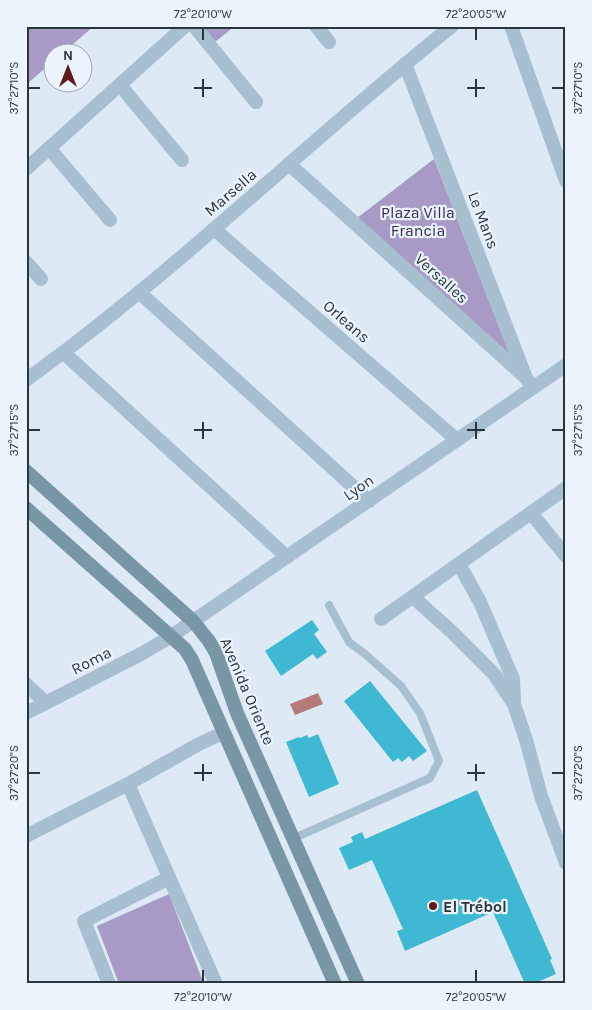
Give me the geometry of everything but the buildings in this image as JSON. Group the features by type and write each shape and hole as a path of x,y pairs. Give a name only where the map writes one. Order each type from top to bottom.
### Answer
{"main road":[{"name":"Avenida Oriente","path":"26,471 193,621 209,641 216,653 237,713 358,984"},
{"path":"26,508 184,649 192,660 335,984"}],"street":[{"path":"26,169 185,26"},
{"path":"194,26 256,102"},
{"path":"316,26 329,42"},
{"name":"Marsella","path":"26,380 64,353 139,292 452,26"},
{"path":"511,26 566,181"},
{"name":"Le Mans","path":"405,64 529,383"},
{"path":"120,85 182,160"},
{"path":"49,148 110,220"},
{"name":"Versalles","path":"289,164 529,383"},
{"name":"Orleans","path":"214,229 457,440"},
{"path":"26,262 41,279"},
{"path":"139,292 369,501"},
{"path":"64,353 288,556"},
{"name":"Lyon","path":"170,637 457,440 529,383 566,366"},
{"path":"381,619 566,488"},
{"path":"531,513 566,556"},
{"path":"459,564 480,602 513,679 514,704"},
{"path":"413,597 452,632 494,674 514,704 541,796 566,862"},
{"name":"Roma","path":"26,713 170,637"},
{"path":"26,684 46,703"},
{"path":"26,836 128,784 199,744 224,733"},
{"path":"128,784 216,984"},
{"path":"555,832 566,841"},
{"path":"109,984 84,921 169,878"}],"lane":[{"path":"292,839 430,778 438,761 420,714 401,686 349,642 329,605"}],"green space":[{"path":"26,26 94,26 76,42 42,42 42,71 26,85"},
{"path":"203,26 235,26 215,42"},
{"name":"Plaza Villa Francia","path":"434,159 510,355 357,218"},
{"path":"169,894 204,984 119,984 97,926"}],"shaded area":[{"path":"318,693 323,704 295,715 290,704"}],"place":[{"name":"El Trébol","path":"433,906"}]}
